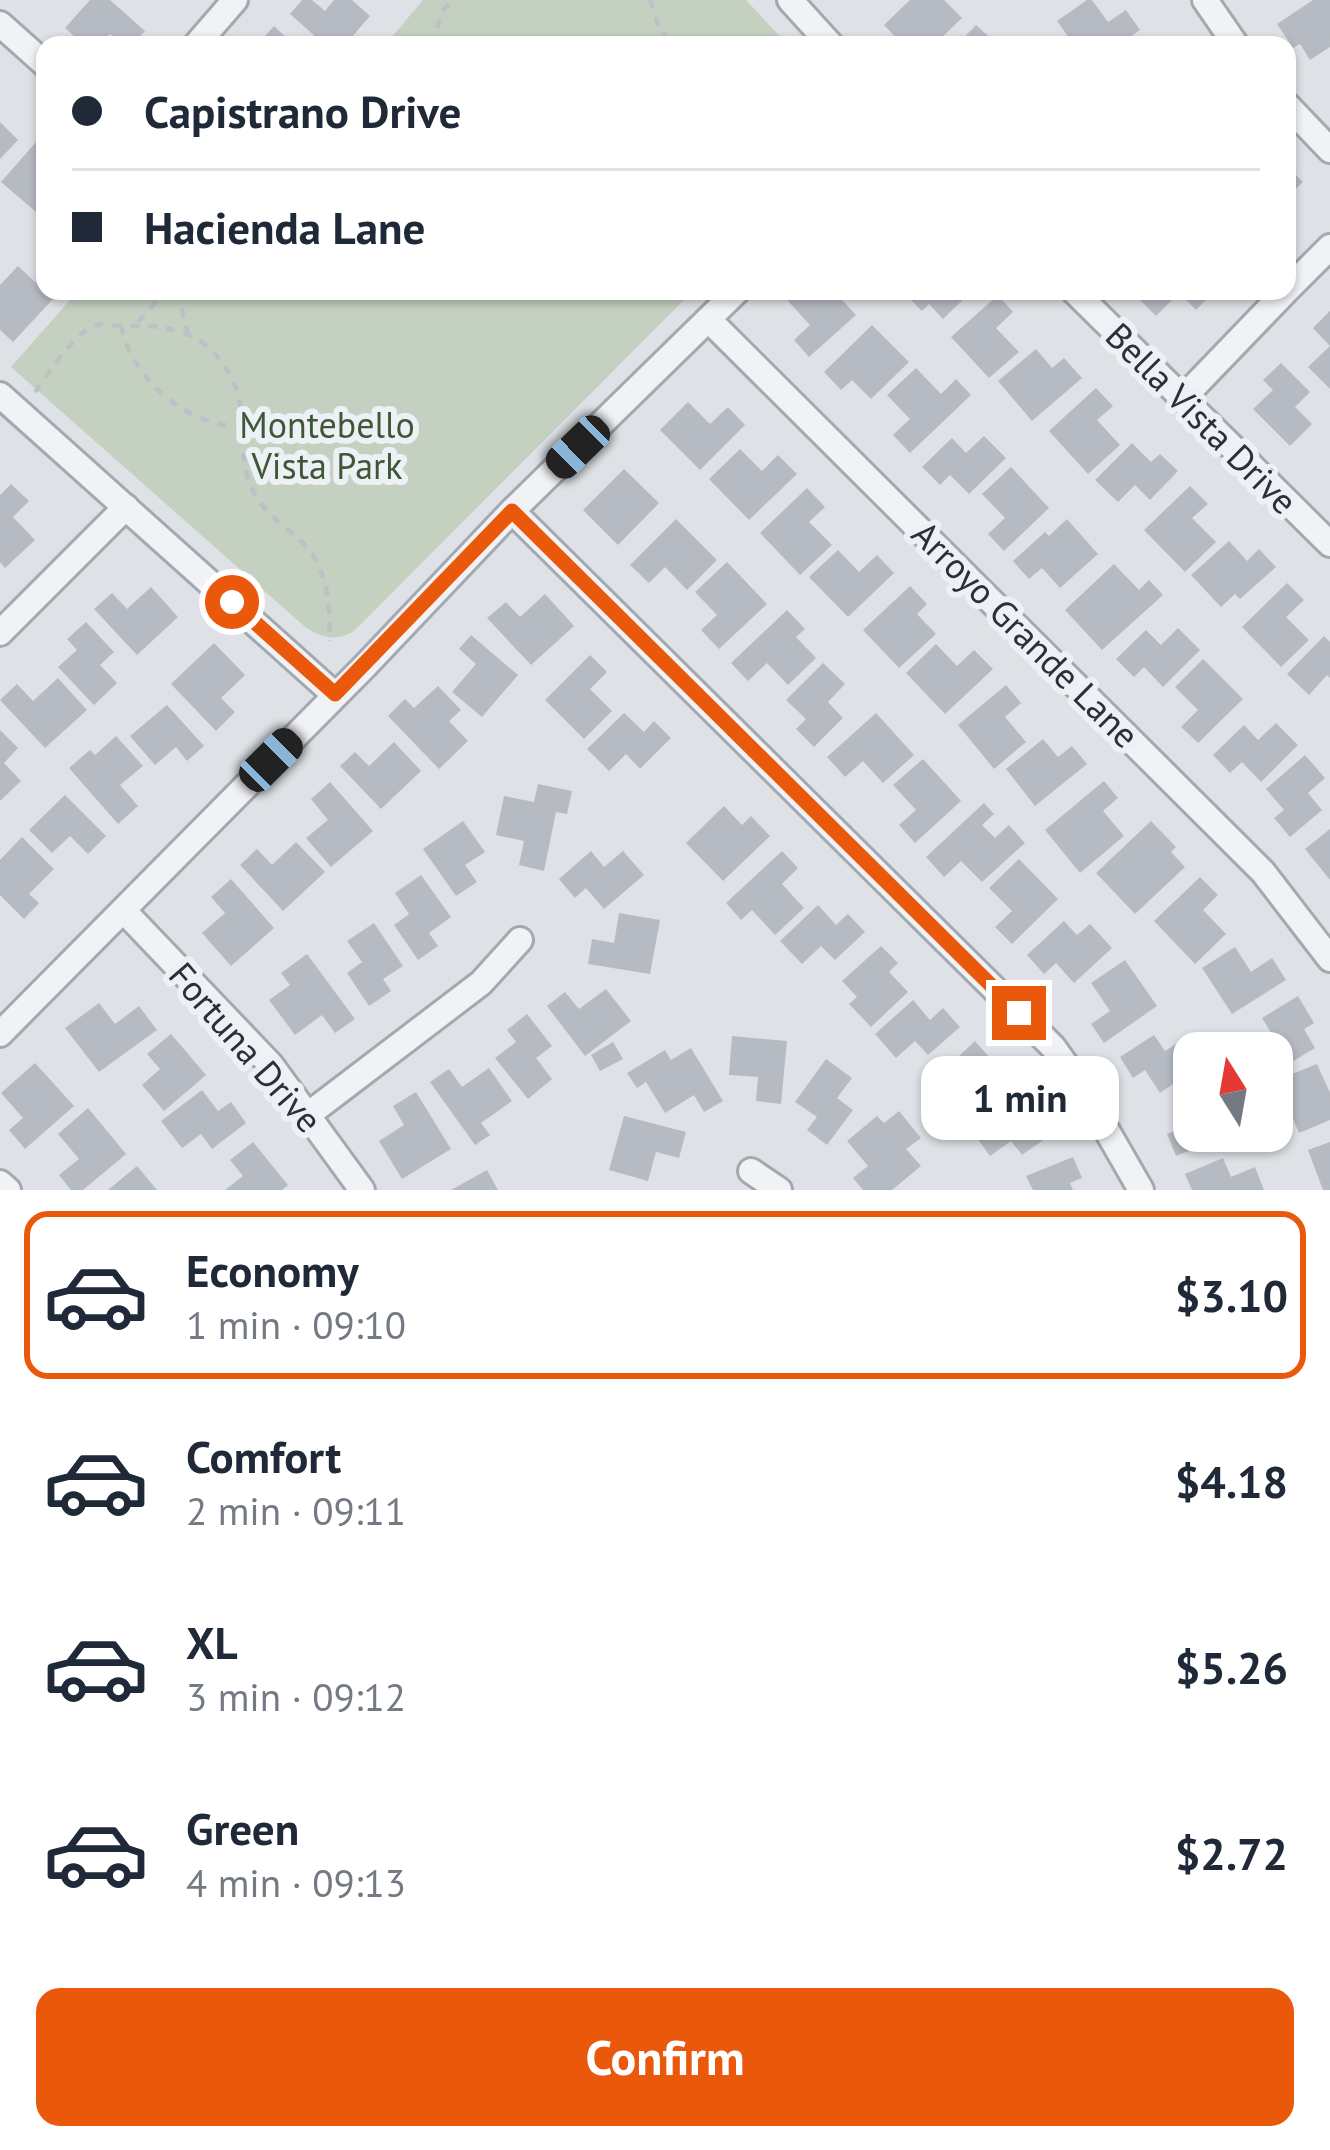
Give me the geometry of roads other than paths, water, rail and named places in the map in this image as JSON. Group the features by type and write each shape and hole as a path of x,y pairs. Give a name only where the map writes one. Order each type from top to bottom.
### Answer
{"street":[{"path":"204,36 236,0"},
{"path":"790,0 823,36"},
{"path":"1205,0 1230,36"},
{"path":"0,25 36,56"},
{"path":"1296,114 1330,150"},
{"path":"1296,282 1330,247"},
{"path":"0,1034 512,511 728,300"},
{"name":"Bella Vista Drive","path":"1083,300 1330,544"},
{"path":"1183,398 1278,300"},
{"name":"Arroyo Grande Lane","path":"709,320 1263,872 1330,959"},
{"path":"0,394 335,694"},
{"path":"0,633 126,507"},
{"path":"512,511 1053,1047 1142,1190"},
{"name":"Fortuna Drive","path":"123,910 271,1065 362,1190"},
{"path":"309,1114 481,982 520,940"},
{"path":"751,1172 779,1190"},
{"path":"0,1183 8,1190"}],"park label":[{"name":"Montebello Vista Park","path":"327,444"}]}
